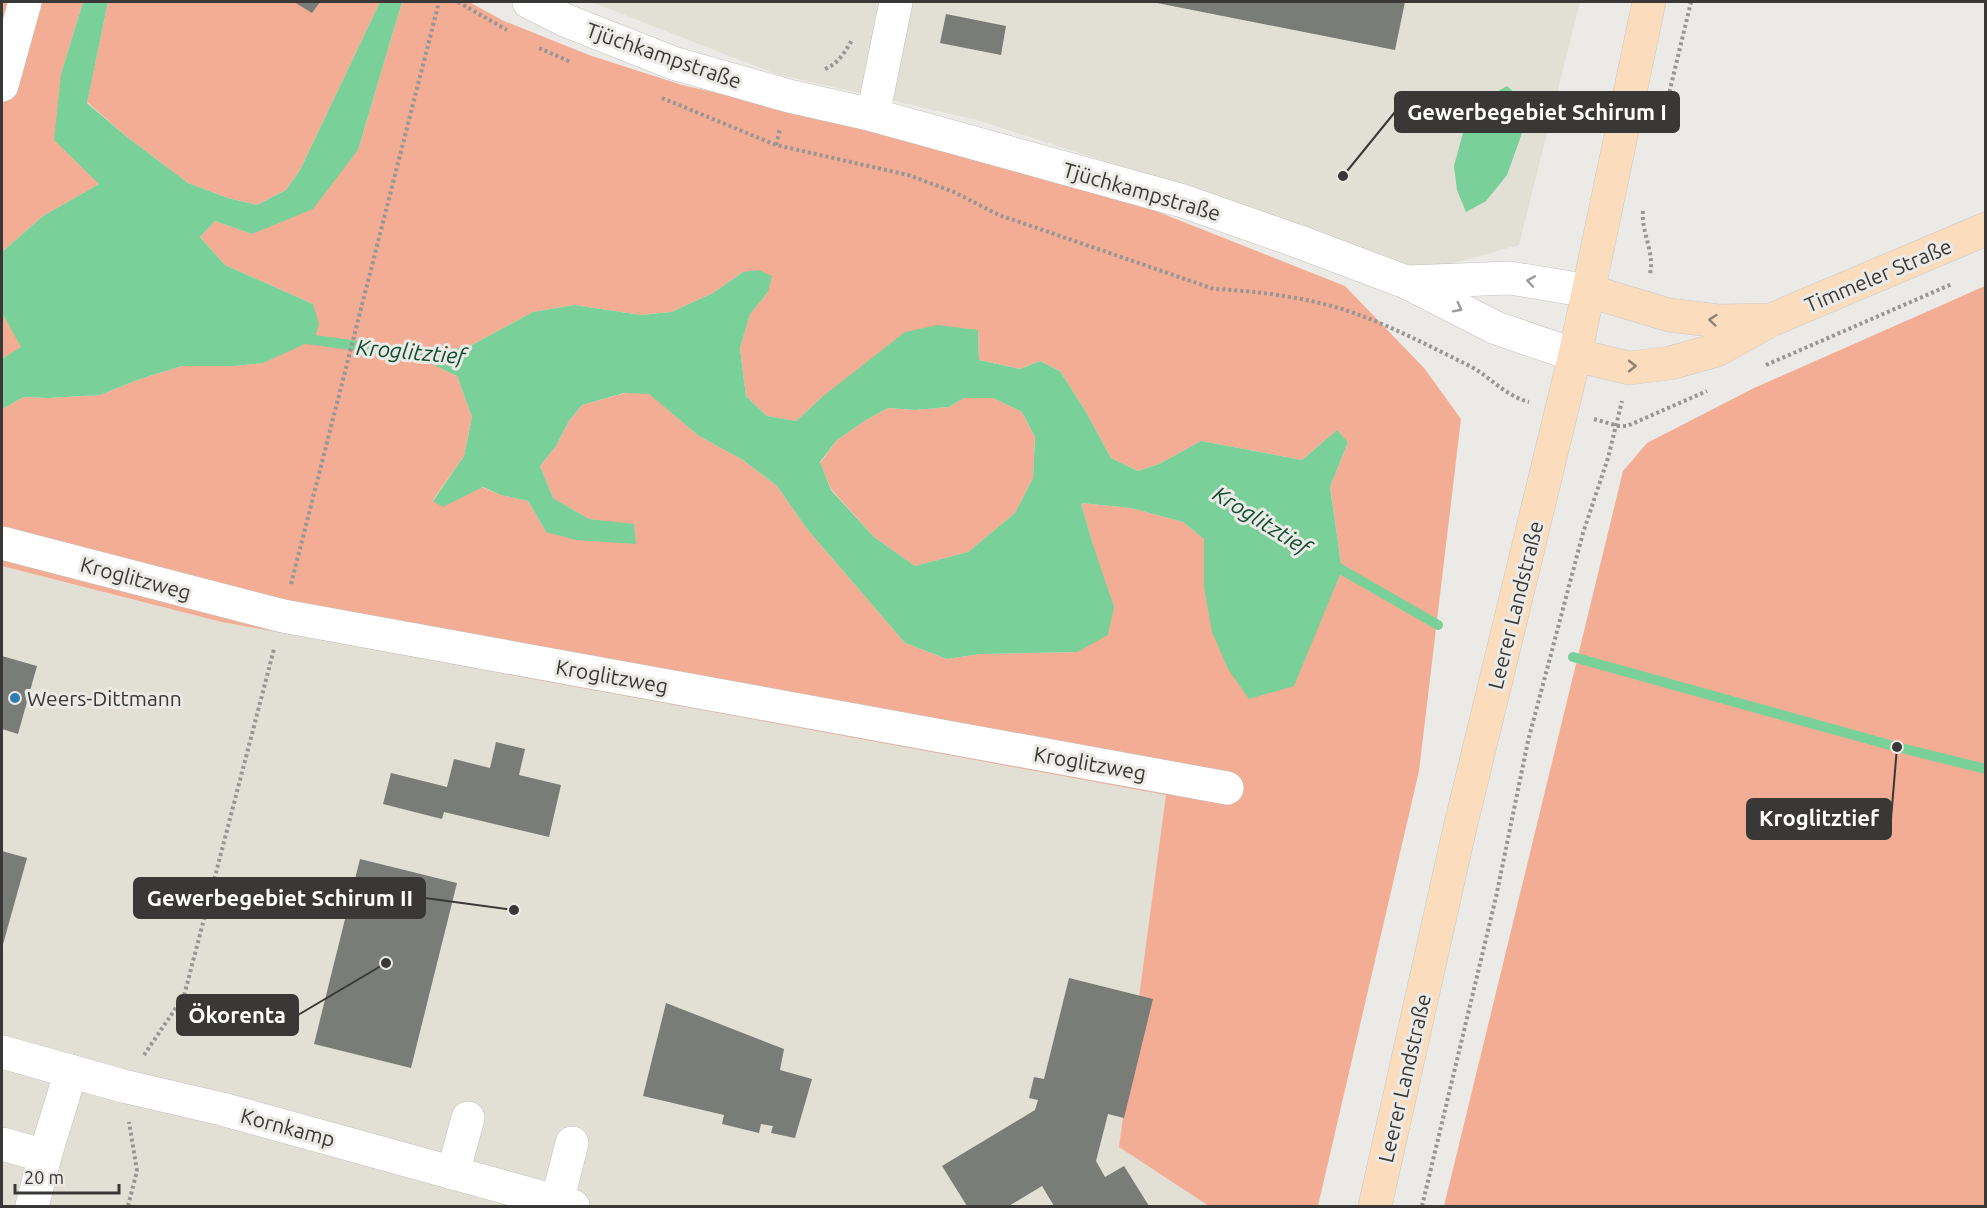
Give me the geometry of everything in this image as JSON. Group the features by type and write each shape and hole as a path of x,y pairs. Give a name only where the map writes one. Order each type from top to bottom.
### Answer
{"main road":[{"name":"Leerer Landstraße","path":"1375,1206 1459,832 1575,355 1649,2"},
{"name":"Timmeler Straße","path":"1575,355 1629,368 1670,363 1717,350 1771,320 1986,229"},
{"name":"Timmeler Straße","path":"1589,291 1669,315 1719,321 1771,320"}],"street":[{"path":"2,85 25,2"},
{"name":"Tjüchkampstraße","path":"529,2 567,21 673,63 789,96 873,115 1183,201 1406,282 1496,328 1575,355"},
{"path":"873,115 896,2"},
{"name":"Tjüchkampstraße","path":"1406,282 1510,278 1589,291"},
{"name":"Kroglitzweg","path":"2,543 283,616 1227,788"},
{"name":"Kornkamp","path":"2,1052 123,1086 222,1109 565,1204"},
{"path":"32,1206 71,1071"},
{"path":"453,1173 468,1118"},
{"path":"565,1204 572,1143"},
{"path":"2,1144 45,1156"}],"path":[{"path":"184,996 440,2"},
{"path":"1659,134 1690,2"},
{"path":"1643,209 1645,237 1652,265 1643,307"},
{"path":"1422,1206 1496,897 1528,741 1583,533 1618,426 1629,368"},
{"path":"128,1206 137,1171"}],"shaded area":[{"path":"2,2 83,2 61,74 99,184 43,216 2,252"},
{"path":"108,2 380,2 300,170 286,190 257,205 228,198 188,183 127,137 87,102"},
{"path":"402,2 469,2 504,21 589,55 682,85 814,115 1143,206 1345,286 1424,368 1461,419 1419,771 1318,1206 1209,1206 1119,1147 1166,795 222,622 2,566 2,409 24,397 100,395 182,366 234,366 263,363 313,304 225,265 200,237 215,221 252,234 358,150","holes":["743,272 768,292 750,313 740,348 746,396 767,416 796,421 822,397 978,330 979,360 1020,369 1040,361 1060,371 1111,458 1138,471 1159,464 1201,441 1302,460 1337,430 1348,442 1330,487 1342,570 1204,587 1204,539 1183,522 1131,508 1081,503 1093,545 1077,652 980,654 947,659 905,643 807,529 777,486 743,460 699,436 649,393 625,393 582,405 569,421 556,446 540,466 553,498 589,519 634,525 546,532 528,501 501,495 482,487 433,500 464,456 472,417 457,376 412,354 468,347 533,312 574,305 641,315 671,312 713,293"]},
{"path":"591,2 1580,2 1519,245 1415,274 1323,232 977,120 776,74"},
{"path":"1985,286 1985,1206 1444,1206 1623,471 1647,443 1754,388"},
{"path":"2,313 22,347 2,359"},
{"path":"964,398 993,398 1022,412 1035,437 1033,478 1015,513 968,552 915,566 874,537 831,489 820,463 837,440 888,408 915,410 949,407"},
{"path":"2,543 1224,787 1231,1206 2,1206"}],"water":[{"path":"83,2 108,2 87,103 127,137 188,183 228,198 257,205 286,190 300,170 380,2 402,2 358,150 313,209 252,234 215,221 200,237 225,265 313,304 319,324 314,340 263,363 234,366 182,366 100,395 24,397 2,409 2,359 21,347 2,313 2,252 43,216 99,184 54,140 61,74"},
{"path":"1507,86 1519,97 1522,133 1507,175 1486,201 1466,212 1457,190 1454,166 1464,129 1482,100"},
{"path":"759,270 772,276 768,292 750,314 740,348 746,396 767,416 796,421 822,397 905,332 938,325 978,330 979,360 1020,369 1040,361 1060,371 1111,458 1138,471 1159,464 1201,441 1302,460 1337,430 1348,442 1330,487 1342,570 1294,686 1249,699 1228,669 1212,632 1204,587 1204,539 1183,522 1131,508 1081,503 1114,607 1108,635 1077,652 980,654 947,659 905,643 807,529 777,486 743,460 699,436 649,394 624,393 582,405 569,421 556,446 540,466 553,498 589,519 634,524 636,544 576,540 546,532 528,501 501,495 483,487 443,507 433,501 464,456 472,417 457,376 411,354 468,347 533,312 574,305 641,315 671,312 713,293 743,272","holes":["964,398 993,398 1022,412 1035,437 1033,478 1015,513 968,552 915,566 874,537 831,490 820,462 837,440 866,420 888,408 915,410 949,407"]}],"building":[{"path":"294,2 320,2 312,13"},
{"path":"1152,2 1405,2 1395,50"},
{"path":"946,14 1006,26 1001,55 940,43"},
{"name":"Weers-Dittmann","path":"2,656 37,666 18,734 2,729"},
{"path":"496,742 525,749 519,775 561,785 549,837 444,812 442,819 383,804 391,773 447,787 454,759 490,768"},
{"path":"2,851 27,858 2,948"},
{"path":"360,859 457,883 411,1068 314,1044"},
{"path":"1069,978 1153,999 1124,1118 1108,1114 1096,1161 1105,1177 1124,1166 1149,1206 1054,1206 1042,1186 1009,1206 967,1206 942,1166 1035,1110 1038,1100 1029,1098 1034,1077 1044,1079"},
{"path":"666,1003 784,1049 780,1070 812,1079 795,1138 771,1133 773,1126 761,1124 759,1133 722,1124 724,1115 643,1096"}],"waterway":[{"name":"Kroglitztief","path":"300,338 424,355"},
{"name":"Kroglitztief","path":"1330,563 1438,625"},
{"name":"Kroglitztief","path":"1573,657 1897,747 1986,769"}],"place":[{"name":"Gewerbegebiet Schirum I","path":"1343,176"},
{"name":"Weers-Dittmann","path":"15,698"},
{"name":"Kroglitztief","path":"1897,747"},
{"name":"Gewerbegebiet Schirum II","path":"514,910"},
{"name":"Ökorenta","path":"386,963"}]}
